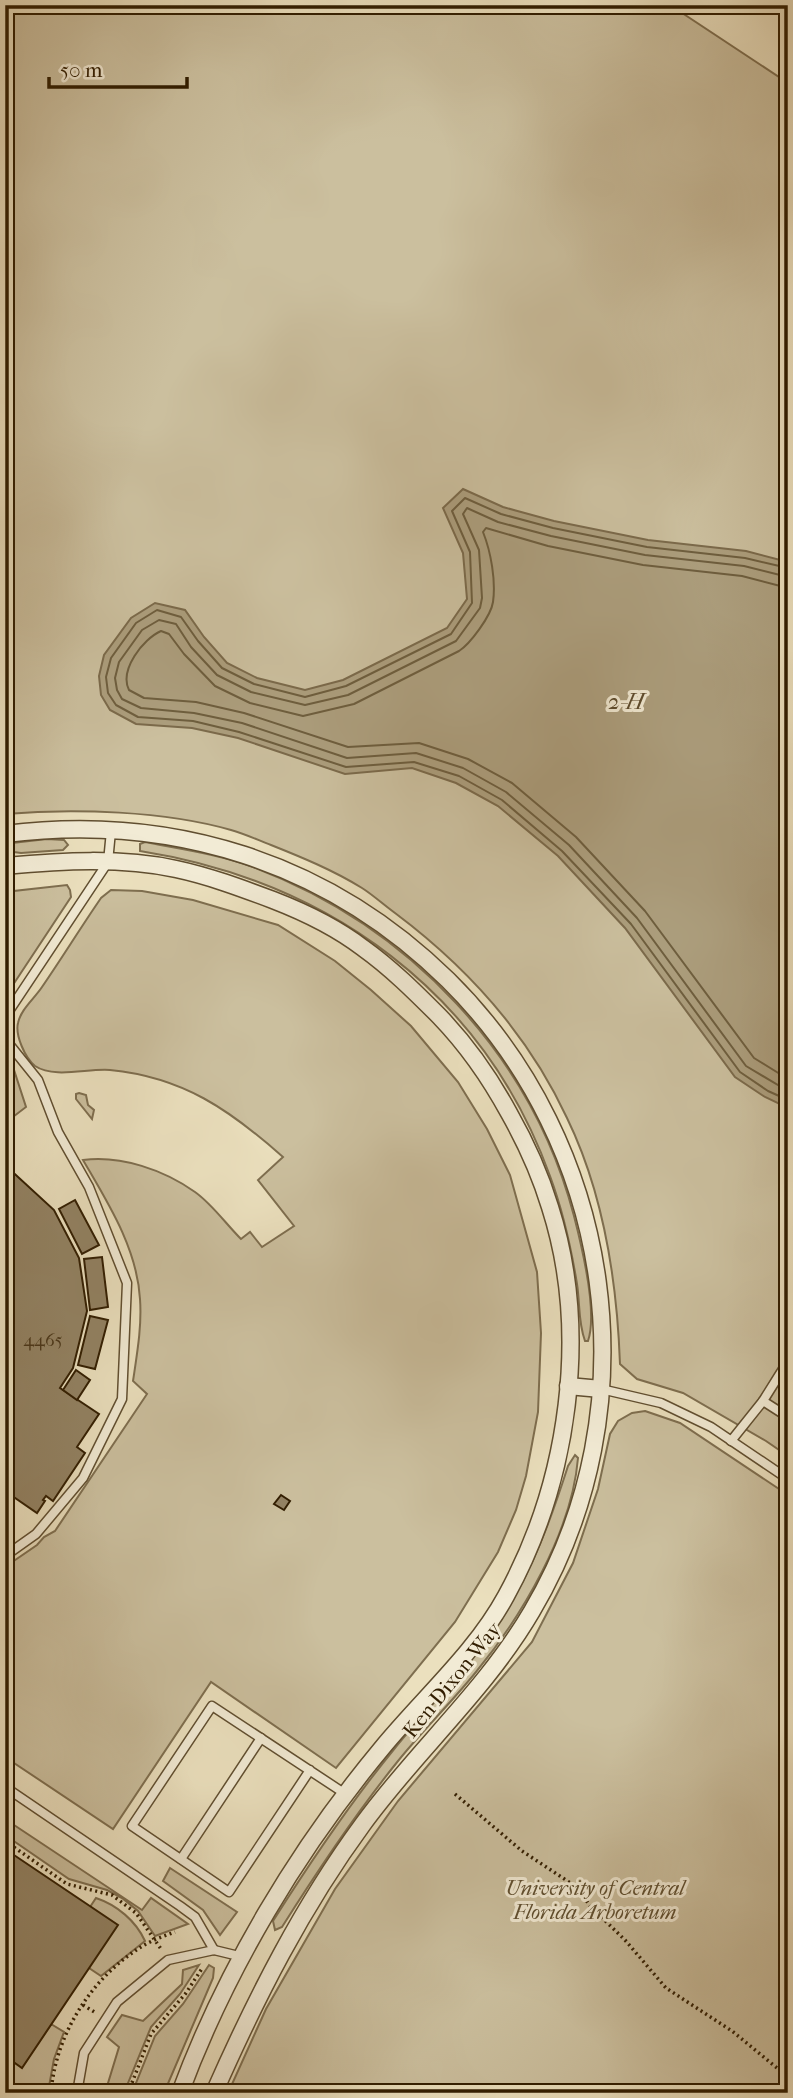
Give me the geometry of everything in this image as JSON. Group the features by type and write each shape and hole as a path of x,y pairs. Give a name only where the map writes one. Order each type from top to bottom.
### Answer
{"street":[{"name":"Ken Dixon Way","path":"5,834 80,827 186,839 239,853 340,896 383,924 410,945 470,1002 502,1041 530,1083 557,1135 574,1178 587,1222 597,1276 603,1333 601,1389 593,1451 562,1553 533,1611 492,1671 404,1771 363,1823 308,1907 271,1971 214,2093"},
{"name":"Ken Dixon Way","path":"5,866 63,861 173,868 239,886 300,911 362,946 410,987 458,1035 495,1087 528,1147 551,1208 563,1261 570,1325 563,1437 547,1498 530,1546 505,1597 475,1641 381,1749 302,1856 243,1957 212,2018 180,2093"},
{"path":"568,1385 601,1389"},
{"path":"243,1957 271,1971"}],"lane":[{"path":"5,1017 108,862 111,829"},
{"path":"5,1039 38,1080 58,1132 89,1187 127,1283 122,1399 83,1478 36,1534 5,1556"},
{"path":"731,1441 764,1401 788,1361"},
{"path":"601,1389 661,1402 711,1427 788,1479"},
{"path":"764,1401 788,1417"},
{"path":"310,1770 229,1892 132,1826 212,1706 310,1770 347,1795"},
{"path":"181,1859 261,1738"},
{"path":"5,1787 195,1917 214,1950"},
{"path":"77,2093 84,2053 117,2002 168,1960 214,1950 243,1957"}],"path":[{"path":"455,1794 522,1851 578,1888 590,1906 625,1940 666,1988 732,2031 788,2077"},
{"path":"5,1841 67,1884 112,1895 136,1913 168,1960"},
{"path":"51,2093 58,2058 67,2033 93,1989 136,1950 175,1932"},
{"path":"128,2093 151,2034 186,1993 203,1967"},
{"path":"285,2088 305,2093"}],"green space":[{"path":"5,5 670,5 788,83 788,1456 683,1393 637,1379 620,1364 616,1301 606,1238 590,1177 567,1118 552,1088 515,1031 471,980 422,934 351,881 305,859 231,830 149,815 89,811 5,814"},
{"path":"64,840 68,845 63,850 21,853 14,852 12,845 12,843"},
{"path":"145,842 240,862 310,892 363,924 412,961 456,1003 495,1050 528,1102 555,1157 585,1262 591,1314 588,1341 585,1341 581,1327 577,1284 569,1243 550,1176 521,1111 485,1052 441,1001 391,956 335,919 275,889 209,866 140,851 140,844"},
{"path":"67,885 71,897 5,997 5,892"},
{"path":"111,890 142,891 193,900 278,925 335,961 411,1026 458,1082 487,1129 510,1175 537,1272 541,1333 538,1412 526,1476 516,1510 498,1552 455,1622 336,1768 211,1682 113,1829 5,1757 5,1567 55,1531 147,1394 133,1381 139,1340 138,1280 120,1226 83,1160 127,1162 170,1177 201,1197 241,1239 250,1232 262,1247 294,1226 258,1180 283,1157 244,1125 204,1098 183,1088 136,1074 110,1070 43,1070 35,1066 24,1052 17,1028 22,1013 101,898"},
{"path":"5,1057 14,1070 26,1107 5,1123"},
{"path":"76,1094 86,1095 88,1105 94,1110 92,1119 76,1099"},
{"name":"University of Central Florida Arboretum","path":"645,1411 680,1423 788,1495 788,2093 228,2093 266,2009 335,1889 398,1801 532,1642 573,1563 598,1489 610,1434 618,1421 632,1413"},
{"path":"575,1455 578,1458 574,1486 566,1515 542,1572 527,1599 476,1672 382,1781 282,1927 275,1930 273,1921 347,1811 395,1748 483,1645 508,1608 535,1556 568,1466"},
{"path":"5,1819 142,1910 151,1898 188,1924 155,1936 138,1911 122,1898 107,1890 69,1879 5,1835"},
{"path":"170,1868 237,1912 220,1935 203,1910 163,1881"},
{"path":"96,1898 125,1915 145,1941 101,1976 89,1968 90,1907"},
{"path":"199,1965 180,1994 151,2027 124,2093 105,2093 119,2047 107,2037 122,2015 143,2021 182,1984 183,1970"},
{"path":"209,1965 214,1968 213,1978 164,2093 132,2093 155,2036 183,2004"},
{"path":"51,2024 64,2032 54,2059 48,2092 19,2093 5,2083 5,2056 22,2067"}],"water":[{"name":"2-H","path":"463,489 503,507 554,521 648,540 746,551 788,562 788,1108 765,1097 735,1077 625,928 558,856 498,806 456,783 412,768 345,774 238,738 192,728 136,724 110,710 101,695 99,676 104,655 131,618 155,603 185,610 227,663 257,678 305,690 343,680 447,628 467,599 463,553 443,508"}],"building":[{"path":"5,1165 54,1210 79,1258 87,1311 73,1368 60,1388 99,1414 77,1447 85,1453 53,1501 46,1496 37,1513 5,1491"},
{"path":"75,1200 99,1245 82,1254 59,1209"},
{"path":"102,1257 108,1307 90,1310 84,1259"},
{"path":"90,1316 108,1320 95,1369 78,1365"},
{"path":"76,1370 90,1380 77,1400 63,1390"},
{"path":"281,1495 290,1501 284,1510 274,1504"},
{"path":"5,1849 118,1925 22,2068 5,2056"}]}
